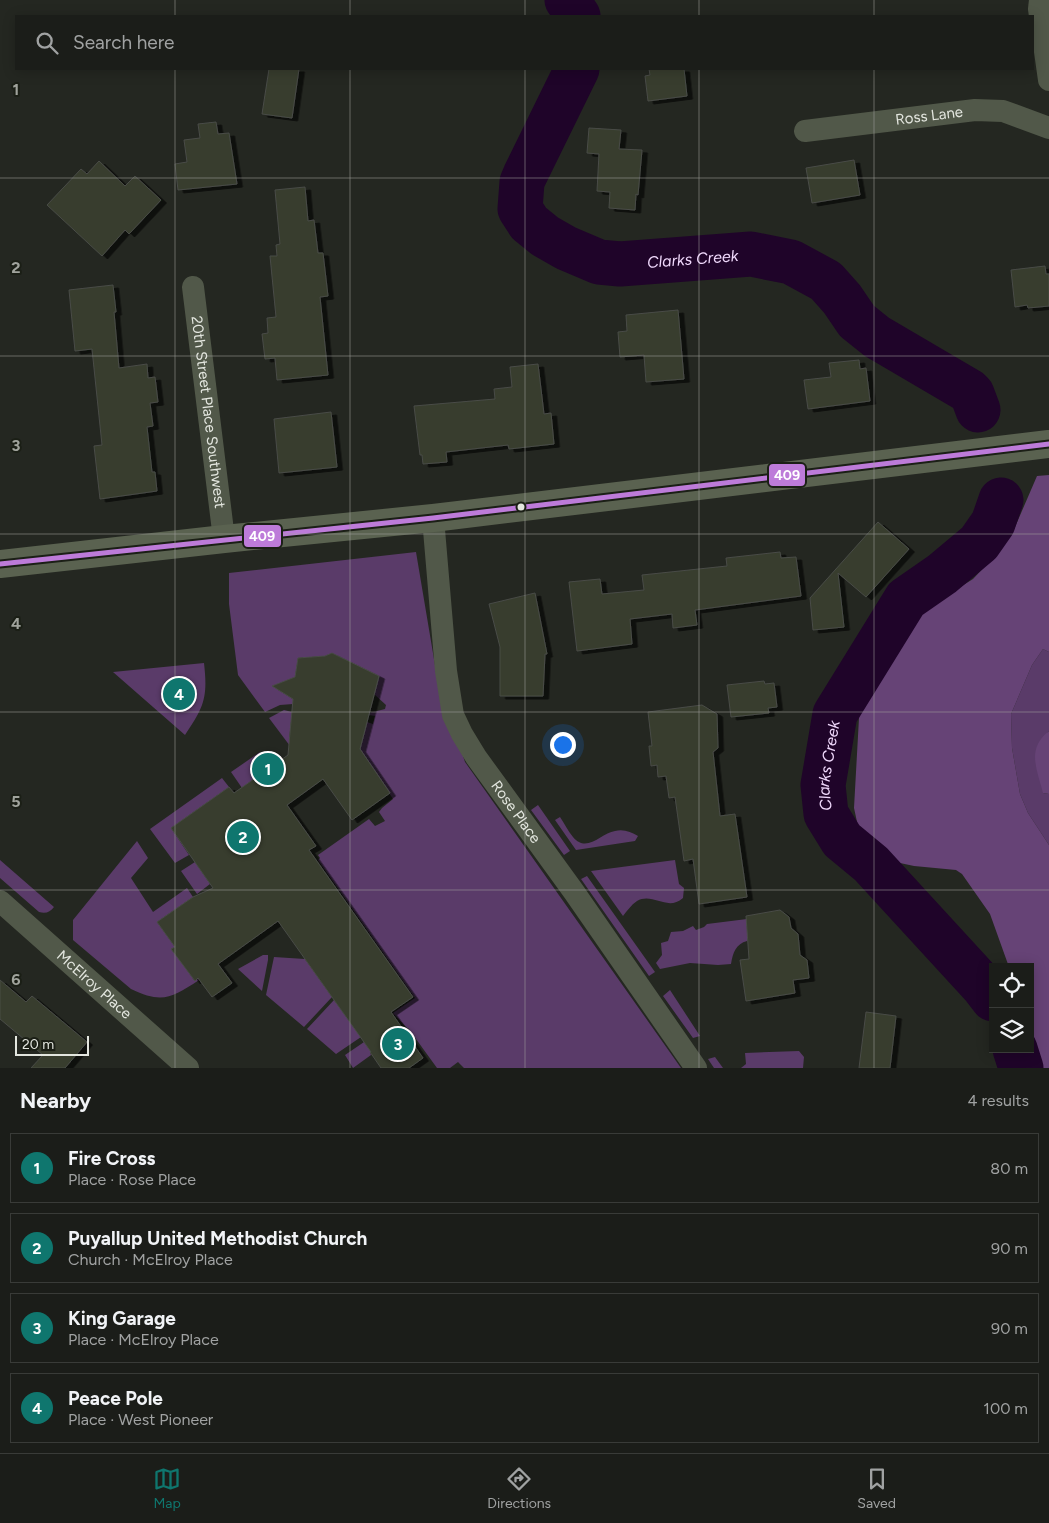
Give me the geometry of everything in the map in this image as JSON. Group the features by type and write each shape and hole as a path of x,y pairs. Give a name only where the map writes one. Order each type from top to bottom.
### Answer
{"main road":[{"path":"0,564 433,518 1046,445"}],"street":[{"path":"1040,0 1039,9 1049,80"},
{"name":"Ross Lane","path":"805,131 975,110 1003,111 1049,128"},
{"name":"20th Street Place Southwest","path":"193,287 224,539"},
{"name":"Rose Place","path":"433,518 446,671 453,715 462,734 476,757 574,892 696,1068"},
{"name":"McElroy Place","path":"0,901 188,1068"}],"shaded area":[{"path":"1049,475 1049,652 1043,649 1032,665 1011,714 1012,748 1020,794 1028,813 1049,845 1049,1068 1033,1068 1027,1053 1034,1053 1034,963 1008,963 990,914 962,874 956,870 914,866 886,860 871,849 859,831 854,808 859,718 864,687 883,664 904,631 925,609 973,579 993,558 1012,534 1037,476"},
{"path":"416,552 437,677 465,762 681,1068 464,1068 458,1062 450,1068 437,1068 408,1028 393,1013 415,998 318,860 320,858 318,855 369,819 375,826 385,821 379,812 393,799 360,749 354,749 361,746 367,722 373,724 375,716 369,715 369,713 385,709 386,705 374,694 379,677 332,653 325,656 298,658 295,677 273,686 293,699 293,704 280,705 265,712 238,675 229,604 229,573"},
{"path":"1043,649 1049,652 1049,731 1047,733 1043,793 1049,794 1049,845 1028,813 1020,794 1012,748 1011,714 1032,665"},
{"path":"204,663 205,694 203,702 197,717 185,735 113,672"},
{"path":"284,710 292,712 289,740 304,749 299,758 269,718"},
{"path":"1049,731 1049,794 1043,793 1036,768 1035,752 1042,738"},
{"path":"260,752 270,767 242,788 231,772"},
{"path":"222,778 229,787 171,828 189,855 175,863 150,829"},
{"path":"538,805 570,851 564,855 531,810"},
{"path":"560,817 573,837 578,842 584,844 618,830 627,831 638,836 635,841 576,850 555,820"},
{"path":"137,841 148,858 131,878 153,912 187,888 193,897 157,922 175,947 172,949 194,980 199,980 174,995 166,997 142,994 131,989 73,940 73,920"},
{"path":"0,860 54,907 46,913 39,912 0,878"},
{"path":"675,860 679,884 684,888 683,898 671,903 643,899 637,901 623,916 591,871"},
{"path":"195,862 210,884 197,894 181,871"},
{"path":"587,876 655,972 649,976 581,879"},
{"path":"747,919 749,936 747,936 747,941 740,944 736,949 731,964 690,963 660,969 656,963 662,955 661,943 668,941 671,932 683,931 693,926 696,930 707,924"},
{"path":"263,955 268,955 268,960 262,991 238,969"},
{"path":"274,957 305,959 332,997 304,1027 266,995"},
{"path":"670,990 700,1036 693,1038 663,996"},
{"path":"334,1000 361,1037 336,1054 307,1029"},
{"path":"389,1025 395,1035 370,1052 371,1055 353,1068 345,1055"},
{"path":"799,1051 804,1057 803,1068 741,1068 746,1064 745,1053"},
{"path":"715,1057 723,1068 714,1068 708,1059"}],"building":[{"path":"269,70 299,70 292,118 262,114"},
{"path":"649,70 684,70 687,96 648,101 645,76 650,75"},
{"path":"216,122 218,134 229,133 237,184 178,190 175,164 187,162 184,140 200,138 198,124"},
{"path":"589,128 621,130 619,149 642,150 635,210 609,208 610,192 597,191 599,154 587,153"},
{"path":"854,160 860,195 812,203 806,168"},
{"path":"99,161 125,186 135,176 161,200 129,234 125,230 102,256 47,205 81,169 87,174"},
{"path":"305,187 308,221 314,220 318,253 323,253 328,296 320,297 328,375 277,380 275,358 265,359 262,334 268,333 267,318 276,317 270,256 277,256 276,245 280,244 275,190"},
{"path":"1045,266 1046,274 1049,274 1049,306 1028,308 1027,305 1015,307 1011,270"},
{"path":"113,285 119,368 147,364 148,378 155,377 158,402 150,403 153,426 147,427 152,472 155,472 157,491 100,499 94,446 102,445 92,349 75,351 69,290"},
{"path":"678,310 684,379 646,382 644,355 620,357 618,332 627,331 626,315"},
{"path":"859,360 860,369 866,368 870,401 808,409 804,380 831,377 829,363"},
{"path":"538,364 544,414 551,413 554,444 509,449 508,445 446,452 447,462 423,464 422,455 420,455 414,406 495,399 494,389 512,387 510,367"},
{"path":"331,412 337,467 279,473 274,419"},
{"path":"878,522 909,549 866,597 838,573 844,627 813,630 810,598"},
{"path":"780,552 781,558 796,557 801,596 695,610 697,625 673,628 672,614 630,619 632,644 577,651 569,582 600,579 602,594 644,590 642,575 727,566 726,558"},
{"path":"535,593 547,654 545,654 543,696 500,696 500,647 489,604"},
{"path":"332,653 379,676 360,749 390,793 352,820 323,779 287,805 316,846 309,850 413,997 391,1012 423,1058 409,1068 381,1068 278,921 218,964 232,983 212,997 198,978 195,981 171,949 175,947 157,922 193,897 213,888 171,828 229,787 234,793 288,755 293,699 272,686 295,677 298,658 325,656"},
{"path":"764,681 765,684 774,683 777,707 768,708 769,713 731,717 727,685"},
{"path":"702,705 717,714 718,748 713,752 720,816 735,814 747,897 699,904 693,859 684,861 675,797 669,798 666,776 658,777 657,765 651,766 649,746 652,746 648,712"},
{"path":"780,910 789,917 791,928 798,934 800,955 807,960 809,978 793,980 795,993 746,1001 740,960 749,959 746,916"},
{"path":"0,980 26,1002 32,996 87,1042 65,1068 31,1068 43,1055 0,1019"},
{"path":"866,1012 896,1016 890,1068 859,1068"}],"waterway":[{"name":"Clarks Creek","path":"567,0 577,15"},
{"name":"Clarks Creek","path":"577,70 522,182 520,209 529,223 545,236 566,248 599,262 620,264 751,254 791,262 826,281 842,299 857,321 877,337 969,391 978,410"},
{"name":"Clarks Creek","path":"989,994 871,864 842,840 826,814 823,785 835,714 906,599 942,574 979,543 993,523 1001,500"},
{"name":"Clarks Creek","path":"1016,1053 1021,1068"}],"transit line":[{"name":"409","path":"0,564 433,518 1049,444"}],"place":[{"name":"Peace Pole","path":"179,694"},
{"name":"Fire Cross","path":"268,769"},
{"name":"Puyallup United Methodist Church","path":"243,837"},
{"name":"King Garage","path":"398,1044"}]}
